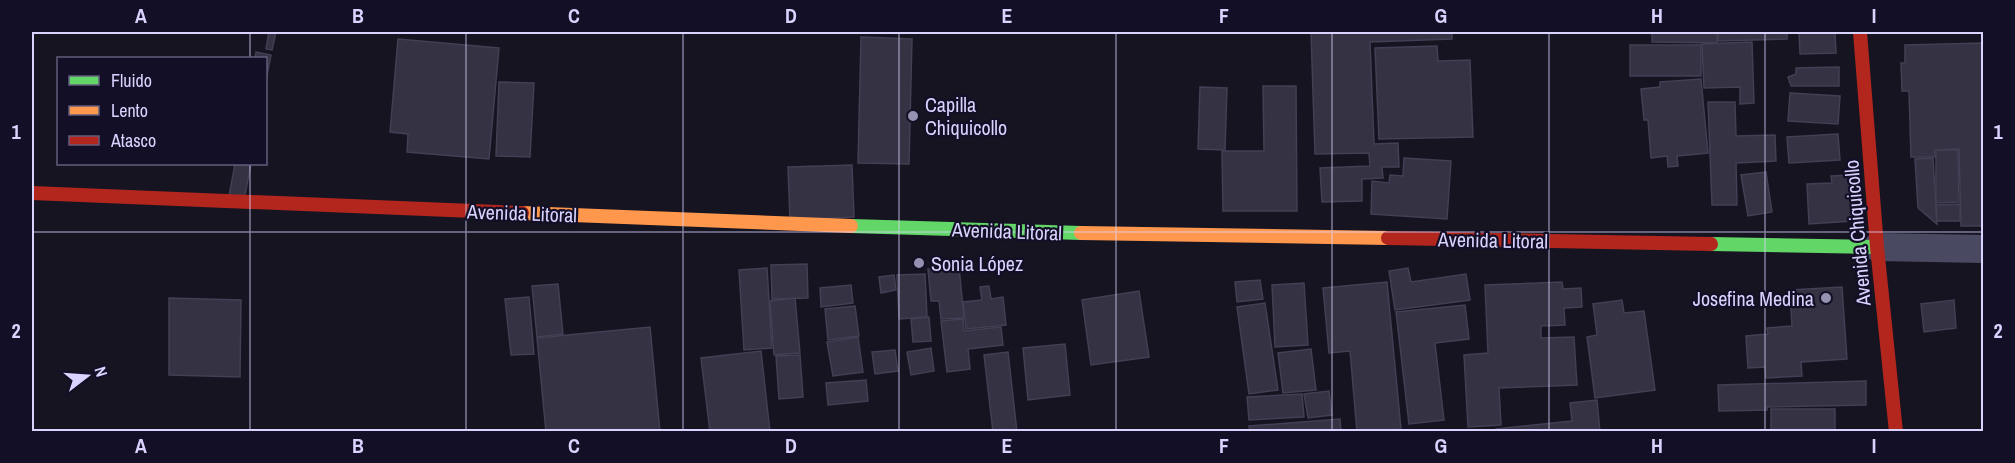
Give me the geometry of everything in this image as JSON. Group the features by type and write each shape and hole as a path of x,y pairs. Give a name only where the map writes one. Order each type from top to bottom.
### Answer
{"street":[{"name":"Avenida Chiquicollo","path":"1860,32 1877,247 1896,432"},
{"name":"Avenida Litoral","path":"32,193 976,231 1983,249"}],"building":[{"path":"269,32 276,32 272,50 266,49"},
{"path":"1311,32 1452,32 1452,39 1370,42 1374,144 1398,143 1399,167 1382,167 1383,178 1362,179 1362,201 1322,202 1320,168 1370,166 1369,153 1315,154"},
{"path":"1652,32 1717,32 1717,43 1652,42"},
{"path":"1718,32 1787,32 1787,39 1718,41"},
{"path":"1799,32 1835,32 1836,53 1800,54"},
{"path":"861,37 912,39 909,164 858,163"},
{"path":"398,39 499,48 489,159 407,152 408,134 390,132"},
{"path":"1752,42 1754,103 1740,104 1740,87 1704,88 1702,44"},
{"path":"1984,43 1984,226 1961,226 1959,149 1935,150 1935,157 1911,157 1909,91 1902,91 1901,63 1905,63 1905,45"},
{"path":"1630,45 1701,45 1701,76 1630,76"},
{"path":"1437,46 1438,61 1470,60 1473,137 1379,139 1375,48"},
{"path":"256,52 271,55 267,75 267,57 255,57"},
{"path":"1839,67 1839,86 1791,86 1788,77 1796,74 1796,68"},
{"path":"1701,79 1708,153 1677,156 1678,166 1668,167 1667,156 1651,158 1648,120 1644,120 1641,89 1660,87 1660,82"},
{"path":"499,82 534,83 530,157 496,156"},
{"path":"1263,86 1296,86 1297,211 1223,211 1222,151 1264,151"},
{"path":"1200,87 1227,88 1225,150 1198,149"},
{"path":"1790,93 1840,96 1838,124 1788,121"},
{"path":"1708,102 1735,102 1736,136 1775,135 1776,161 1736,163 1737,205 1712,205"},
{"path":"1838,134 1840,160 1789,163 1787,137"},
{"path":"1936,150 1958,150 1959,202 1936,203"},
{"path":"1404,158 1451,161 1447,219 1371,214 1372,181 1389,183 1390,175 1403,176"},
{"path":"1933,158 1937,224 1918,208 1915,159"},
{"path":"235,165 251,165 244,200 229,196"},
{"path":"852,165 854,217 790,220 788,167"},
{"path":"1766,172 1772,212 1748,216 1741,175"},
{"path":"1850,175 1853,221 1809,224 1807,184 1832,183 1831,176"},
{"path":"1960,204 1960,221 1937,221 1936,205"},
{"path":"807,264 808,298 772,299 771,265"},
{"path":"959,267 964,318 941,319 939,301 931,301 928,269"},
{"path":"767,268 772,348 744,350 739,270"},
{"path":"1408,268 1411,282 1466,274 1470,300 1395,310 1389,271"},
{"path":"925,274 927,317 899,319 897,275"},
{"path":"894,275 896,290 881,293 879,277"},
{"path":"1260,280 1263,299 1237,302 1235,282"},
{"path":"1387,282 1401,429 1357,432 1350,351 1329,353 1323,288"},
{"path":"1562,282 1563,289 1581,288 1582,307 1564,308 1565,325 1541,326 1541,338 1574,337 1577,385 1499,388 1501,425 1468,427 1464,355 1488,353 1485,285"},
{"path":"1304,283 1308,345 1275,347 1272,285"},
{"path":"558,284 563,334 537,337 532,286"},
{"path":"851,285 853,303 821,307 820,288"},
{"path":"989,286 991,299 1003,297 1006,325 966,329 963,302 982,300 980,287"},
{"path":"1842,287 1847,359 1801,362 1802,376 1766,378 1765,367 1748,368 1746,336 1768,334 1767,328 1792,326 1790,290"},
{"path":"1139,291 1149,357 1091,365 1082,300"},
{"path":"529,297 534,354 511,355 505,299"},
{"path":"169,298 241,300 240,377 169,375"},
{"path":"795,298 800,353 774,355 770,301"},
{"path":"1622,300 1624,313 1644,311 1655,390 1595,398 1587,337 1597,335 1593,304"},
{"path":"1954,300 1956,328 1924,332 1921,304"},
{"path":"1265,303 1278,390 1249,394 1237,307"},
{"path":"1465,305 1469,339 1435,343 1444,420 1409,424 1396,312"},
{"path":"855,306 859,336 828,340 825,309"},
{"path":"929,317 931,341 913,342 911,319"},
{"path":"963,319 964,331 1001,327 1003,345 968,349 970,369 947,372 941,321"},
{"path":"650,327 660,432 546,432 537,338"},
{"path":"858,337 863,372 833,376 827,342"},
{"path":"1065,344 1070,395 1028,400 1023,348"},
{"path":"931,348 934,371 911,375 907,352"},
{"path":"1311,349 1316,390 1283,393 1278,353"},
{"path":"895,350 898,371 875,374 872,352"},
{"path":"761,351 770,432 710,432 701,358"},
{"path":"1008,352 1017,432 993,432 984,355"},
{"path":"800,355 803,397 779,399 776,356"},
{"path":"866,380 868,401 828,405 826,383"},
{"path":"1866,381 1866,405 1767,407 1767,410 1719,411 1718,385"},
{"path":"1329,391 1332,415 1308,418 1304,394"},
{"path":"1302,394 1304,417 1249,420 1247,397"},
{"path":"1597,400 1600,432 1496,432 1496,429 1572,421 1570,403"},
{"path":"1771,409 1835,409 1835,432 1771,432"},
{"path":"1340,419 1341,432 1250,432 1249,426"}],"traffic: fast":[{"path":"851,226 1081,233"},
{"path":"1711,244 1877,247"}],"traffic: slow":[{"path":"522,213 851,226"},
{"path":"1081,233 1388,238"}],"traffic: jam":[{"path":"1860,32 1877,247 1896,432"},
{"path":"32,193 522,213"},
{"path":"1388,238 1711,244"}],"place":[{"name":"Capilla Chiquicollo","path":"913,116"},
{"name":"Sonia López","path":"919,263"},
{"name":"Josefina Medina","path":"1826,298"}]}
